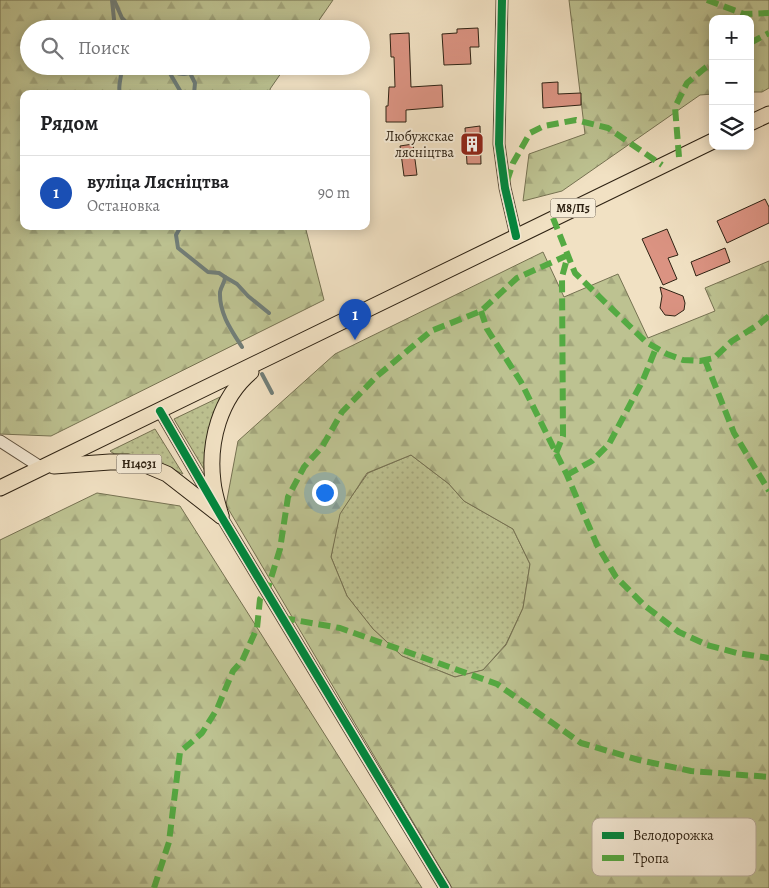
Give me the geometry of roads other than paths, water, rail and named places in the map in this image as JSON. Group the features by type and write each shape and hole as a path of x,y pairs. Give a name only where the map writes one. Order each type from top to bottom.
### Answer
{"main road":[{"path":"754,121 769,114"},
{"name":"М8/П5","path":"0,488 709,143"},
{"name":"Н14031","path":"221,516 213,483 212,462 216,431 227,401 238,383 265,360"},
{"name":"Н14031","path":"42,468 110,462 128,462 148,466 167,474 221,516"}],"street":[{"path":"502,0 498,123 500,158 516,236"},
{"name":"Н14031","path":"160,411 445,888"},
{"path":"0,441 42,468"}],"waterway":[{"path":"112,0 114,20"},
{"path":"114,0 124,20"},
{"path":"119,90 121,75"},
{"path":"171,75 180,90"},
{"path":"191,75 195,83 194,90"},
{"path":"179,230 176,235 178,248 208,272 219,273 225,277 220,292 221,307 226,321 242,347"},
{"path":"225,277 237,284 248,296 269,313"},
{"path":"262,374 272,393"}],"place":[{"name":"Любужскае лясніцтва","path":"472,144"},
{"name":"вуліца Лясніцтва","path":"355,340"}]}
